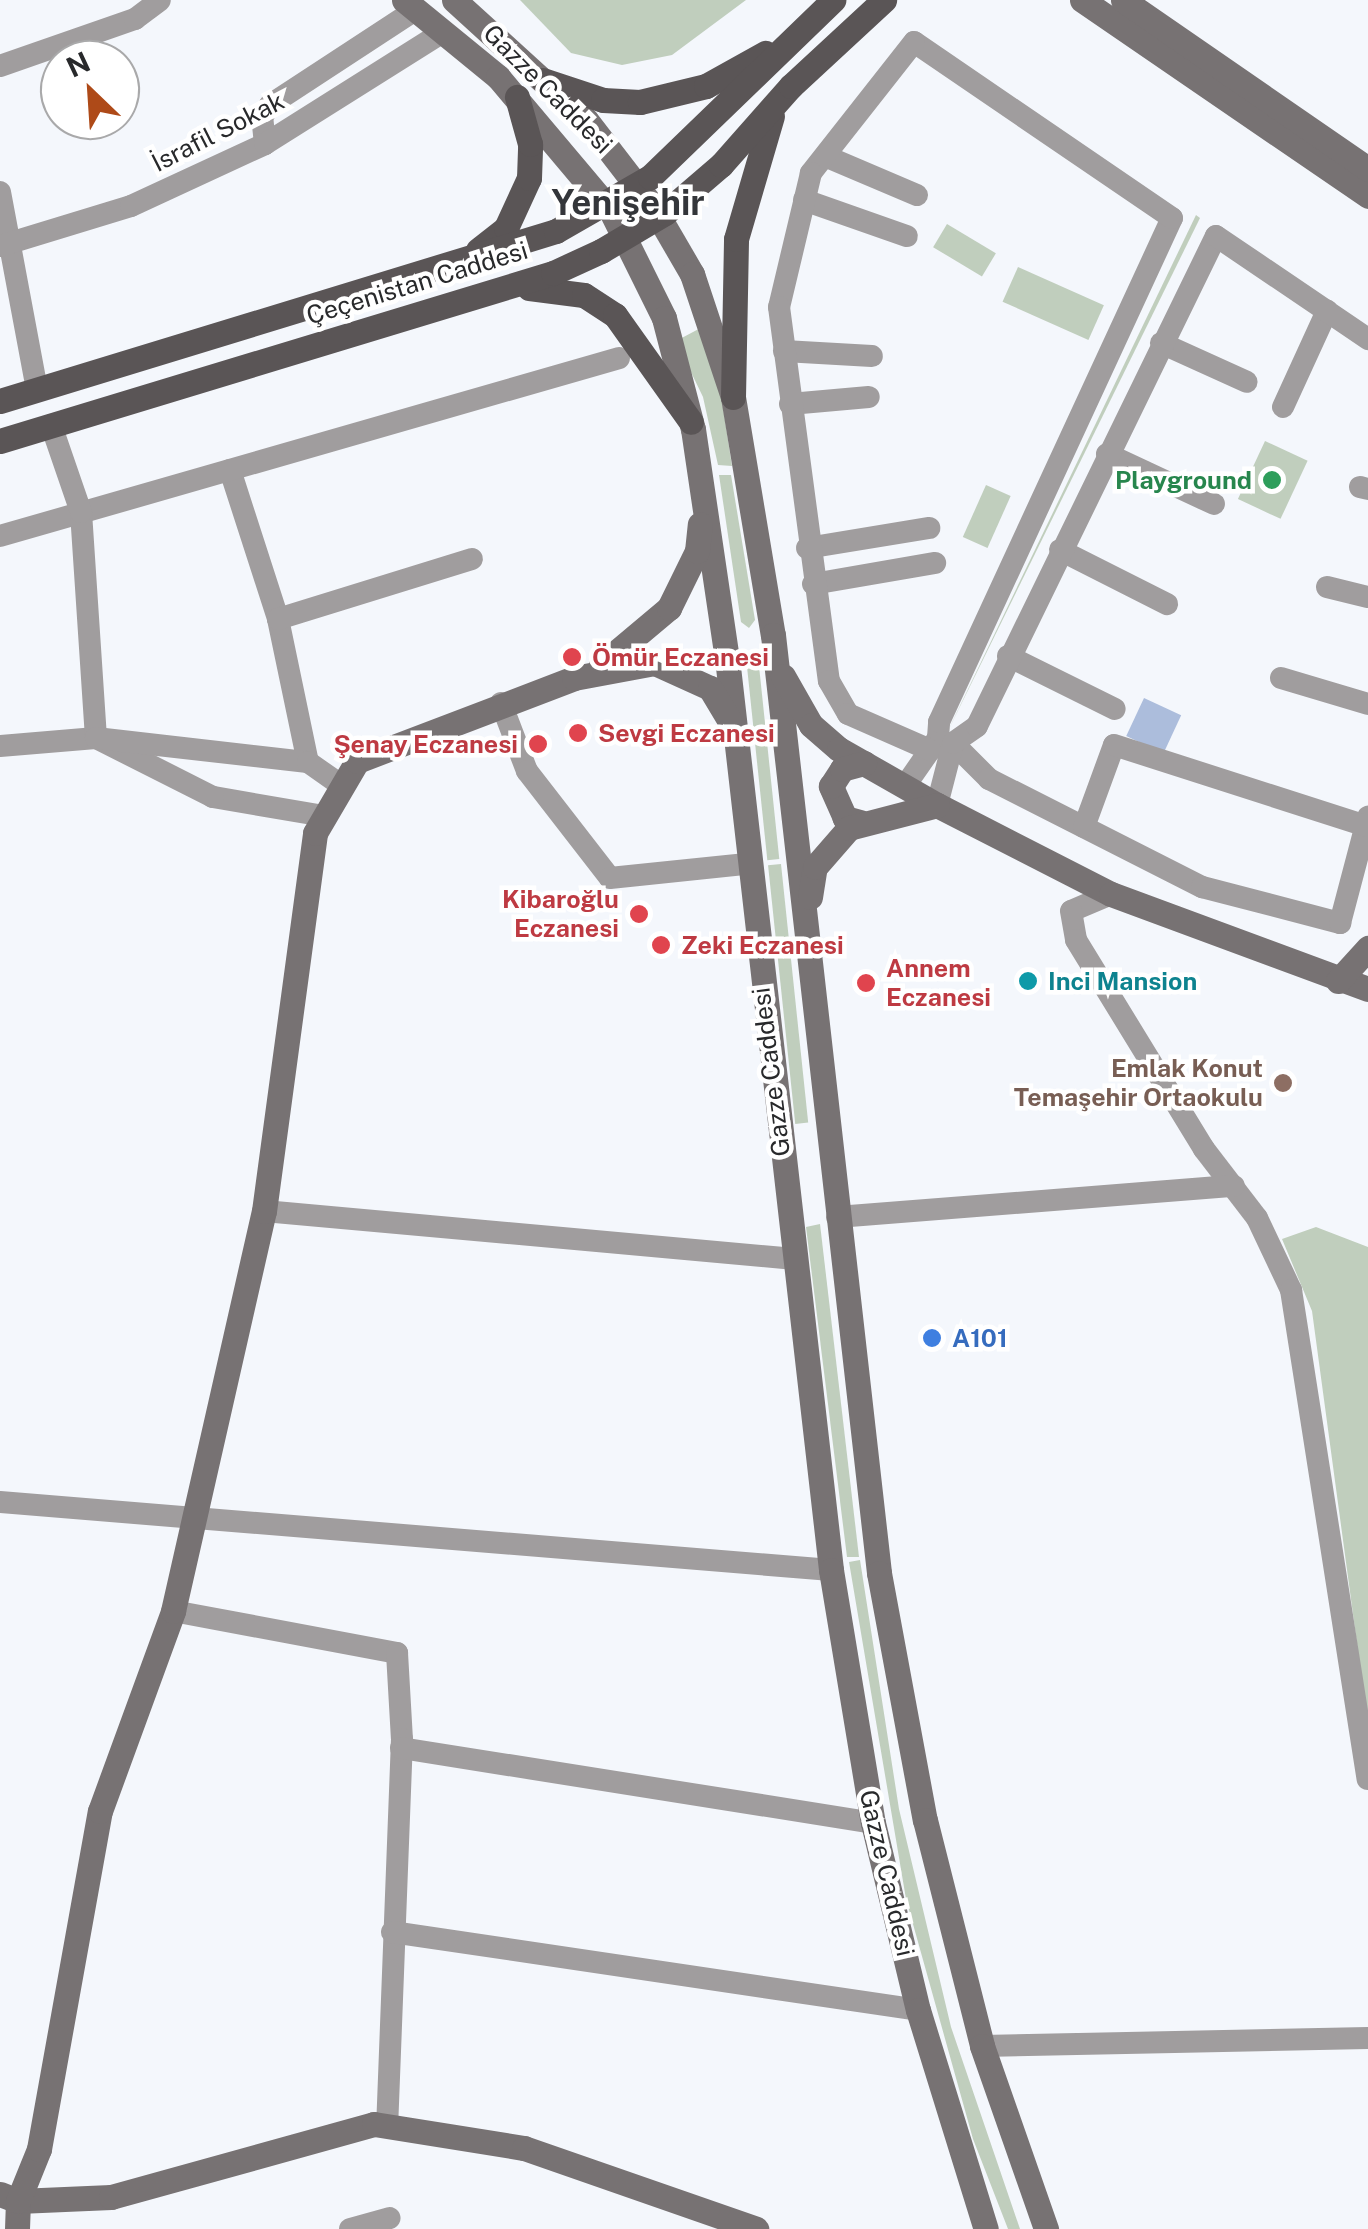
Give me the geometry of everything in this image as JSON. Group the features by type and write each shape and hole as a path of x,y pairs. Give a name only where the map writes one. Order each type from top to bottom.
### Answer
{"main road":[{"name":"Gazze Caddesi","path":"454,0 544,80 638,185 692,274 734,397 777,666 879,1574 924,1820 982,2046 1046,2229"},
{"name":"Çeçenistan Caddesi","path":"0,400 556,232 638,185 834,0"},
{"name":"Çeçenistan Caddesi","path":"0,441 553,273 624,238 659,217 720,165 777,102 884,0"},
{"path":"1082,0 1368,196"},
{"path":"1123,0 1368,169"},
{"name":"Gazze Caddesi","path":"410,5 516,97 607,205 664,318 691,422 734,730 746,864 830,1570 873,1823 918,2010 986,2229"},
{"path":"544,80 603,100 671,96 732,74 804,30"},
{"path":"456,264 506,228 522,204 530,144 516,97"},
{"path":"734,397 736,240 777,102"},
{"path":"480,296 532,287 584,294 615,315 691,422"},
{"path":"16,2229 9,2198 40,2149 100,1811 173,1611 199,1514 264,1211 315,833 340,784 357,761 607,663 668,608 698,551 704,496"},
{"path":"574,678 655,663 710,688 734,730"},
{"path":"777,666 812,725 864,763 937,805 1111,894 1368,988"},
{"path":"860,822 844,818 830,786 842,769 864,763"},
{"path":"810,960 815,868 832,841 860,822 937,805"},
{"path":"1338,980 1368,948"},
{"path":"9,2198 110,2197 374,2124 524,2148 756,2229"}],"street":[{"path":"0,66 134,19 160,0"},
{"path":"265,144 260,132 270,105 410,5"},
{"name":"İsrafil Sokak","path":"6,244 132,206 265,144 443,32"},
{"path":"905,786 930,750 1172,218 914,42 811,173 779,307 807,548 829,681 848,714 930,750"},
{"path":"825,156 916,194"},
{"path":"0,192 6,244 37,389"},
{"path":"804,200 907,236"},
{"path":"937,805 954,743 976,726 1216,236 1368,340"},
{"path":"1283,407 1327,311"},
{"path":"1162,343 1247,382"},
{"path":"784,351 872,356"},
{"path":"0,536 619,358"},
{"path":"790,404 869,397"},
{"path":"51,425 81,512 96,738"},
{"path":"1107,454 1214,504"},
{"path":"230,470 278,619 308,762"},
{"path":"807,548 929,528"},
{"path":"1060,550 1167,604"},
{"path":"278,619 472,558"},
{"path":"813,584 934,563"},
{"path":"1327,587 1368,596"},
{"path":"1008,656 1115,708"},
{"path":"1281,678 1368,704"},
{"path":"501,703 528,771 610,878 746,864"},
{"path":"96,738 213,797 324,816"},
{"path":"0,746 96,738 308,762 340,784"},
{"path":"954,743 989,779 1084,827 1202,886 1340,923 1367,822 1114,745 1084,827"},
{"path":"1111,894 1071,911 1076,940 1204,1149 1234,1186 1291,1290 1368,1779"},
{"path":"837,1217 1234,1186"},
{"path":"264,1211 796,1259"},
{"path":"0,1502 199,1514 830,1570"},
{"path":"173,1611 397,1653 402,1748 392,1932 388,2126"},
{"path":"402,1748 873,1823"},
{"path":"392,1932 918,2010"},
{"path":"982,2046 1368,2038"},
{"path":"350,2229 390,2218"}],"green space":[{"path":"520,0 746,0 672,55 622,65 571,53"},
{"path":"1196,215 1200,218 945,737"},
{"path":"947,224 996,253 982,277 933,247"},
{"path":"1018,267 1104,305 1088,340 1003,302"},
{"path":"710,323 732,466 718,465 703,397 676,341"},
{"name":"Playground","path":"1265,441 1308,461 1281,519 1238,499"},
{"path":"719,475 731,475 755,620 749,628 741,622"},
{"path":"986,485 1011,496 987,548 963,537"},
{"path":"759,666 779,859 767,860 747,667"},
{"path":"781,864 808,1123 795,1124 768,865"},
{"path":"820,1224 859,1557 847,1557 806,1227"},
{"path":"1316,1227 1368,1247 1368,1725 1312,1311 1282,1239"},
{"path":"860,1560 899,1809 951,2027 1020,2229 1008,2229 973,2139 906,1899 849,1562"}],"water":[{"path":"1144,698 1181,715 1163,753 1126,736"}],"place":[{"name":"Playground","path":"1272,480"},
{"name":"Ömür Eczanesi","path":"572,657"},
{"name":"Sevgi Eczanesi","path":"578,733"},
{"name":"Şenay Eczanesi","path":"538,744"},
{"name":"Kibaroğlu Eczanesi","path":"639,914"},
{"name":"Zeki Eczanesi","path":"661,945"},
{"name":"Inci Mansion","path":"1028,981"},
{"name":"Annem Eczanesi","path":"866,983"},
{"name":"Emlak Konut Temaşehir Ortaokulu","path":"1283,1083"},
{"name":"A101","path":"932,1338"}],"district":[{"name":"Yenişehir","path":"628,203"}]}
